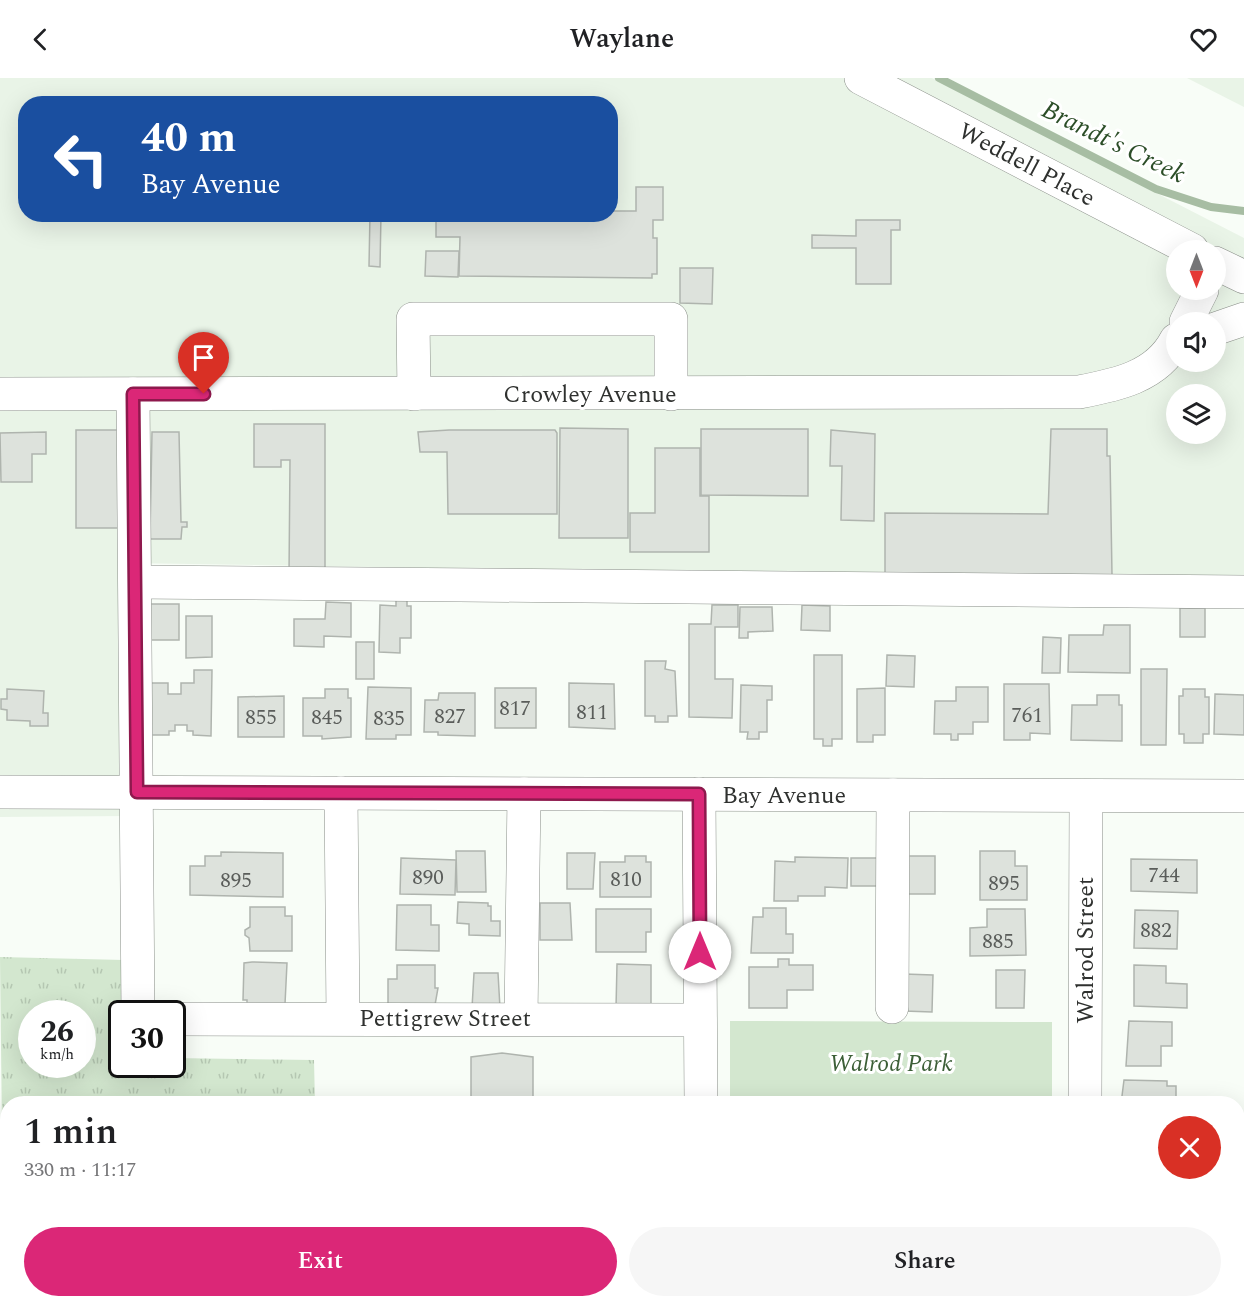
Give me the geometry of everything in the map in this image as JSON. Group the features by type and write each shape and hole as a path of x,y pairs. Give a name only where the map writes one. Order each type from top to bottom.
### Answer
{"street":[{"name":"Weddell Place","path":"861,78 1173,240"},
{"path":"1226,268 1244,277"},
{"path":"414,394 413,319 671,319 671,394"},
{"path":"1226,325 1244,319"},
{"name":"Crowley Avenue","path":"0,394 1079,392 1111,386 1134,378 1166,357"},
{"path":"133,394 138,1000"},
{"path":"136,582 1244,592"},
{"name":"Bay Avenue","path":"0,792 1244,796"},
{"name":"Pettigrew Street","path":"341,793 343,1018 700,1020"},
{"path":"521,1019 524,794"},
{"path":"699,794 701,1096"},
{"path":"892,1007 893,795"},
{"name":"Walrod Street","path":"1085,1096 1086,796"},
{"path":"186,1019 343,1018"}],"shaded area":[{"path":"0,78 932,78 1244,238 1244,581 125,563 127,816 0,817"},
{"path":"1187,78 1244,78 1244,107"}],"green space":[{"path":"0,957 124,960 123,1000 108,1000 108,1078 186,1078 186,1058 314,1060 315,1096 2,1096"},
{"name":"Walrod Park","path":"730,1021 1052,1022 1052,1096 730,1096"}],"building":[{"path":"636,187 663,187 663,220 653,220 653,238 657,238 657,274 652,274 652,278 459,276 460,237 436,237 436,222 618,222 618,211 636,211"},
{"path":"856,220 900,220 900,230 891,230 891,284 856,284 856,248 812,248 812,235 856,236"},
{"path":"370,222 381,222 380,267 369,266"},
{"path":"426,251 459,251 458,277 425,276"},
{"path":"680,268 713,268 712,304 680,303"},
{"path":"254,424 325,424 325,576 289,576 290,460 281,460 281,467 254,467"},
{"path":"560,428 628,429 628,538 559,538"},
{"path":"701,429 808,429 808,496 701,495"},
{"path":"1051,429 1107,429 1107,456 1110,456 1112,575 885,573 885,513 1048,514"},
{"path":"76,430 122,430 121,528 76,528"},
{"path":"555,430 557,433 557,514 448,514 447,452 420,452 418,432"},
{"path":"831,430 875,434 874,521 841,520 842,466 830,466"},
{"path":"46,432 46,454 32,454 32,482 1,482 0,433"},
{"path":"152,432 179,432 181,522 187,522 187,527 182,527 181,539 150,539"},
{"path":"655,448 700,448 700,496 709,496 709,552 630,552 630,513 655,513"},
{"path":"396,599 407,599 407,606 411,606 411,638 400,638 400,653 379,652 380,605 396,606"},
{"path":"326,602 351,603 351,637 324,636 324,647 294,646 294,619 325,619"},
{"path":"148,604 179,604 179,640 148,640"},
{"path":"712,605 738,605 738,627 715,627 715,679 733,679 732,718 689,717 689,624 711,624"},
{"path":"802,605 830,606 830,631 801,630"},
{"path":"740,607 772,607 773,631 748,632 748,638 739,638"},
{"path":"1180,608 1205,608 1205,637 1180,637"},
{"path":"186,616 212,616 212,657 186,658"},
{"path":"1104,625 1130,625 1130,673 1068,672 1069,635 1103,635"},
{"path":"1043,637 1061,638 1060,673 1042,673"},
{"path":"356,642 374,642 374,679 356,679"},
{"path":"814,655 842,655 842,739 832,739 832,746 823,746 823,739 814,739"},
{"path":"887,655 915,656 914,687 886,686"},
{"path":"645,661 666,661 665,669 675,671 677,716 668,716 668,722 655,722 655,716 645,716"},
{"path":"1141,669 1167,669 1166,745 1141,745"},
{"path":"194,670 212,670 211,736 193,735 193,731 187,731 187,725 175,725 175,731 169,731 169,735 150,735 150,683 168,683 168,694 181,694 181,683 194,683"},
{"path":"569,683 614,684 615,729 569,727"},
{"path":"1004,684 1049,684 1050,734 1030,733 1030,740 1004,740"},
{"path":"741,685 772,686 772,700 767,700 767,732 759,732 759,739 747,739 748,732 740,732"},
{"path":"368,687 411,688 411,735 396,735 396,739 366,739"},
{"path":"956,687 988,687 988,722 973,722 973,734 958,734 958,740 951,740 951,734 934,734 935,701 956,701"},
{"path":"495,688 536,688 536,728 495,728"},
{"path":"885,688 885,735 873,735 873,742 857,742 857,689"},
{"path":"7,689 44,691 43,713 48,713 48,726 30,726 30,721 7,720 7,710 1,709 1,699 7,699"},
{"path":"325,689 348,689 348,698 351,698 351,737 322,739 322,736 303,736 303,698 325,698"},
{"path":"1183,689 1205,689 1205,697 1209,697 1209,734 1203,734 1203,743 1184,743 1184,734 1179,734 1179,696 1183,696"},
{"path":"439,693 475,693 475,736 438,735 438,732 424,732 425,700 438,700"},
{"path":"1215,694 1244,695 1244,735 1214,734"},
{"path":"1097,695 1119,695 1119,705 1122,705 1122,741 1071,740 1072,705 1097,705"},
{"path":"284,696 284,737 238,737 238,697"},
{"path":"456,851 485,851 486,892 457,892"},
{"path":"980,851 1015,851 1015,866 1027,866 1027,900 980,900"},
{"path":"221,852 283,853 283,897 190,895 190,866 205,866 205,856 221,856"},
{"path":"567,853 595,853 593,889 567,889"},
{"path":"625,856 646,856 646,862 651,862 651,897 600,897 600,862 625,862"},
{"path":"902,856 935,856 935,894 902,894"},
{"path":"795,857 848,858 847,888 825,887 825,896 798,896 798,901 774,901 775,861 795,862"},
{"path":"401,858 456,860 455,895 400,894"},
{"path":"851,858 877,858 877,886 851,886"},
{"path":"1131,859 1197,860 1197,893 1131,891"},
{"path":"458,902 488,903 488,906 491,906 491,921 500,921 500,936 469,935 469,924 457,923"},
{"path":"540,903 570,903 572,940 540,940"},
{"path":"397,905 431,905 431,925 439,925 439,951 396,950"},
{"path":"250,907 285,907 285,916 292,916 292,951 250,951 249,938 245,935 245,930 250,927"},
{"path":"763,908 786,908 786,934 793,934 793,953 751,953 753,917 763,917"},
{"path":"596,909 651,909 651,932 646,932 646,952 596,952"},
{"path":"987,909 1025,909 1026,955 970,956 970,928 987,927"},
{"path":"1135,910 1178,911 1177,949 1134,948"},
{"path":"778,959 789,959 789,965 813,965 813,990 787,990 787,1008 749,1008 749,967 778,967"},
{"path":"244,963 287,963 285,1004 247,1007 247,1000 243,1000"},
{"path":"617,964 651,965 651,1008 616,1008"},
{"path":"397,965 435,965 435,988 438,988 435,1005 388,1005 388,979 397,979"},
{"path":"1134,965 1166,966 1166,983 1187,984 1187,1008 1134,1006"},
{"path":"996,970 1025,970 1024,1008 996,1008"},
{"path":"474,973 498,973 500,1008 472,1008"},
{"path":"904,974 933,975 932,1012 904,1011"},
{"path":"1129,1021 1172,1022 1172,1046 1161,1046 1161,1066 1126,1066"},
{"path":"502,1053 533,1057 533,1096 471,1096 471,1057"},
{"path":"1124,1080 1167,1081 1167,1086 1176,1086 1176,1096 1122,1096"}],"waterway":[{"name":"Brandt's Creek","path":"939,78 1156,189 1211,207 1244,211"}],"route":[{"path":"204,394 133,394 137,792 699,794 700,952"}]}
